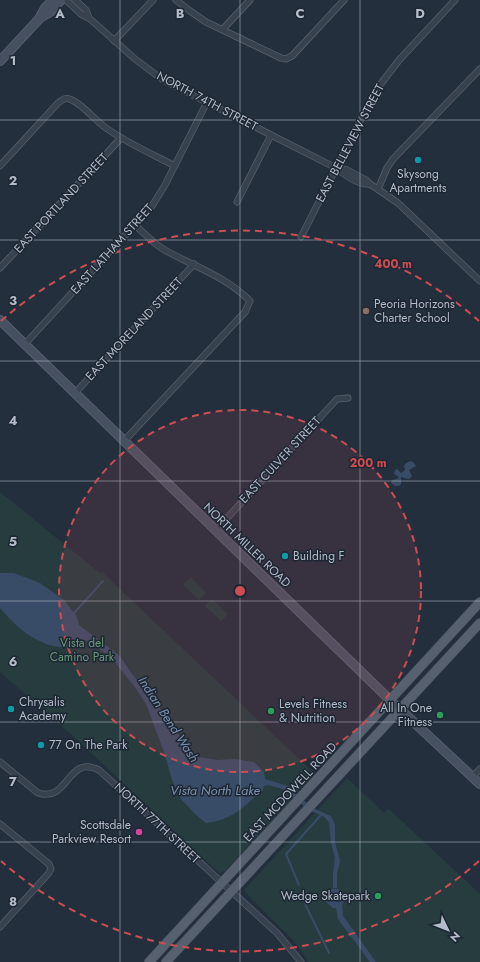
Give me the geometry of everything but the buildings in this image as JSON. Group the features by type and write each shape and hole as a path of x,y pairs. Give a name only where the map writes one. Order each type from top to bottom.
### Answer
{"main road":[{"name":"EAST MCDOWELL ROAD","path":"149,962 480,602"},
{"name":"EAST MCDOWELL ROAD","path":"166,962 480,623"}],"street":[{"path":"0,61 39,19 45,8 53,0"},
{"path":"39,19 50,12 61,0"},
{"name":"NORTH 74TH STREET","path":"66,0 81,14 89,18 135,59 163,80 336,168 347,170 366,180 391,197 407,211 480,281"},
{"name":"NORTH 74TH STREET","path":"75,0 86,10 89,18"},
{"path":"114,41 153,0"},
{"path":"176,0 190,12 206,22 280,58 286,59 292,56 344,0"},
{"path":"223,29 250,0"},
{"name":"EAST BELLEVIEW STREET","path":"301,237 376,90 400,60 455,0"},
{"path":"378,189 387,168 393,159 480,70"},
{"path":"0,166 58,103 67,98 75,101 106,128 121,138 175,166"},
{"name":"EAST LATHAM STREET","path":"24,344 152,206 175,166 207,102"},
{"path":"237,202 271,135"},
{"name":"EAST PORTLAND STREET","path":"0,268 121,138"},
{"path":"124,441 245,312 250,301 232,286 194,264 162,249 135,225"},
{"name":"EAST MORELAND STREET","path":"75,393 194,264"},
{"name":"NORTH MILLER ROAD","path":"0,320 390,700 480,784"},
{"name":"EAST CULVER STREET","path":"216,530 337,399 348,398"},
{"name":"NORTH 77TH STREET","path":"0,762 38,793 44,795 55,793 79,768 87,766 94,767 99,770 232,891 276,933 301,962"},
{"path":"472,777 480,769"},
{"path":"0,824 49,864 51,869 0,926"}],"green space":[{"name":"Vista del Camino Park","path":"0,492 100,573 102,572 315,774 225,871 220,873 218,872 73,736 0,672"},
{"path":"191,577 206,593 199,600 183,585"},
{"path":"212,599 228,614 221,621 205,606"},
{"path":"347,778 384,813 389,809 480,894 480,962 309,962 292,939 245,892 245,889"}],"water":[{"path":"412,461 416,466 409,470 412,476 409,479 401,477 401,484 399,486 395,486 391,483 392,480 399,477 394,474 395,470 397,469 401,473 403,472 405,470 405,464"},
{"name":"Vista North Lake","path":"0,573 14,573 40,583 64,600 77,617 79,625 119,655 132,674 154,700 190,751 198,757 217,760 235,759 254,762 264,772 265,779 288,786 311,807 331,816 335,825 335,842 340,861 337,874 337,888 333,888 335,858 331,843 329,822 323,816 308,810 286,790 268,785 264,786 262,791 243,808 231,816 206,823 181,799 172,780 164,752 146,704 134,686 113,660 91,642 77,638 73,644 66,647 59,647 42,642 27,634 13,623 0,608"},
{"path":"332,889 338,889 345,895 345,901 342,904 343,916 376,962 370,962 338,919 336,908 333,908 326,902 326,896"}],"waterway":[{"path":"74,613 103,581"},
{"path":"299,885 286,854 321,815"},
{"path":"302,892 306,906 329,953"}],"place":[{"name":"Skysong Apartments","path":"418,160"},
{"name":"Peoria Horizons Charter School","path":"366,311"},
{"name":"Building F","path":"285,556"},
{"name":"Chrysalis Academy","path":"11,709"},
{"name":"Levels Fitness & Nutrition","path":"271,711"},
{"name":"All In One Fitness","path":"440,715"},
{"name":"77 On The Park","path":"41,745"},
{"name":"Scottsdale Parkview Resort","path":"139,832"},
{"name":"Wedge Skatepark","path":"378,896"}],"water label":[{"name":"Indian Bend Wash","path":"169,719"}]}
